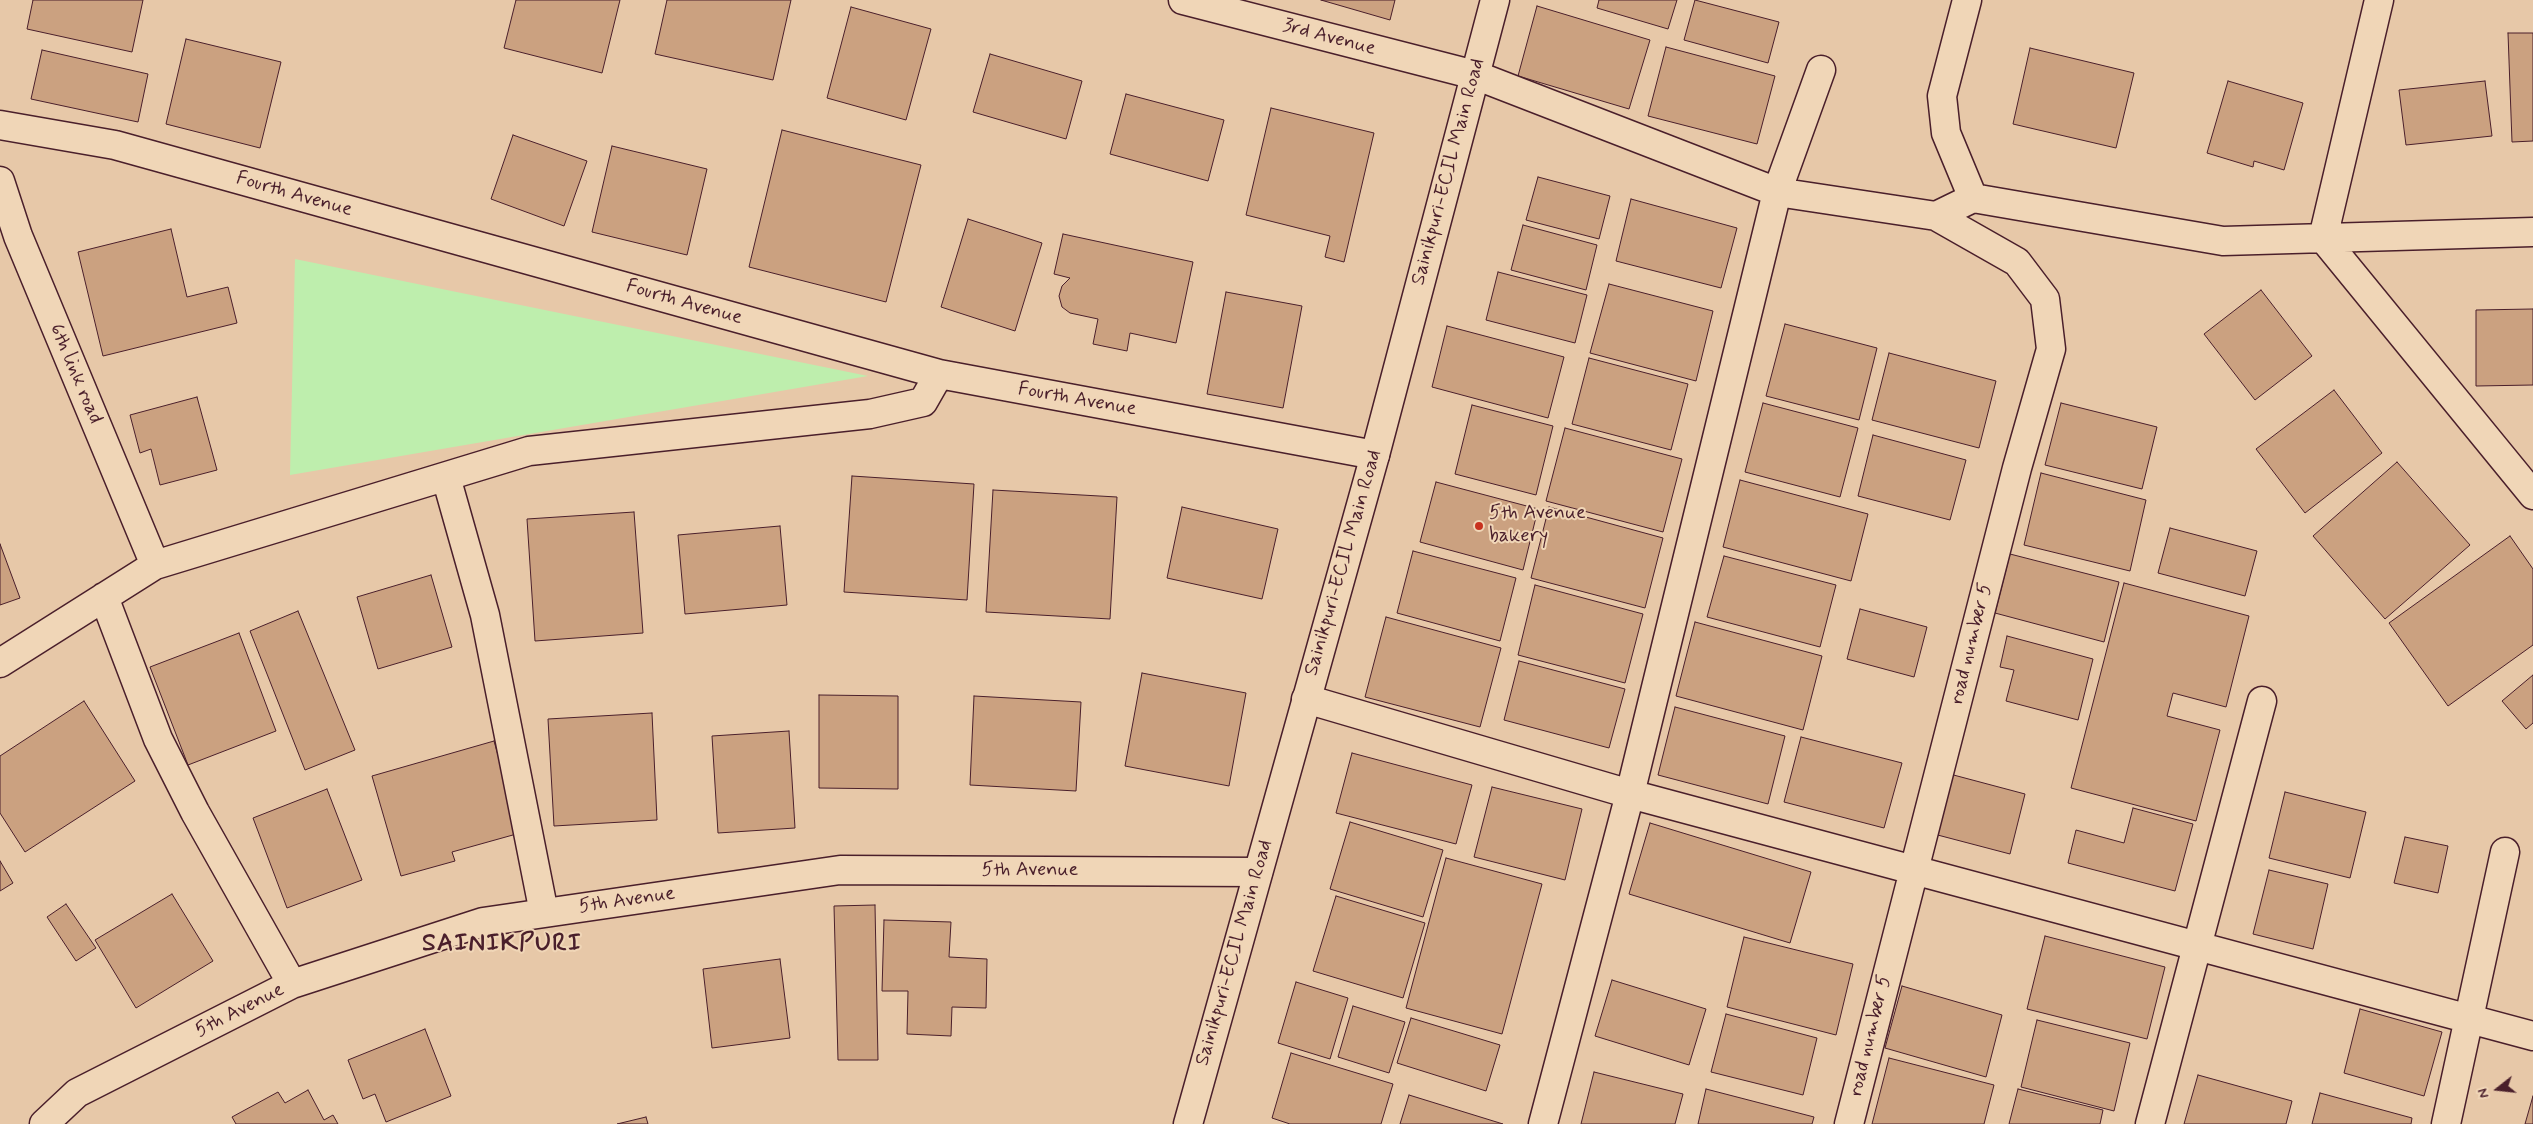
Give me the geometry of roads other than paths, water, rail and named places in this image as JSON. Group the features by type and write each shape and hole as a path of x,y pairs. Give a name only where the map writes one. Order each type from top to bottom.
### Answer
{"street":[{"name":"3rd Avenue","path":"1183,0 1475,76 1777,192 1936,216"},
{"name":"Sainikpuri-ECIL Main Road","path":"1188,1124 1375,455 1495,0"},
{"path":"1967,0 1942,96 1946,133 1973,198"},
{"path":"2323,238 2379,0"},
{"path":"1543,1124 1630,794 1777,192 1821,70"},
{"name":"Fourth Avenue","path":"0,125 115,145 939,374 1375,455"},
{"name":"6th link road","path":"0,181 18,236 155,565"},
{"path":"1936,216 1973,198 2223,241 2533,232"},
{"name":"road number 5","path":"1848,1124 2017,468 2051,349 2045,299 2016,262 1936,216"},
{"path":"2323,238 2533,495"},
{"path":"0,663 155,565 529,451 870,414 924,402 939,374"},
{"path":"446,477 485,615 544,913"},
{"path":"104,597 158,739 195,812 292,984"},
{"path":"1306,699 1630,794 2533,1036"},
{"path":"2150,1124 2262,701"},
{"path":"2446,1124 2505,852"},
{"name":"5th Avenue","path":"44,1124 77,1093 292,984 483,922 840,870 1258,872"}],"place":[{"name":"5th Avenue bakery","path":"1479,526"}],"district":[{"name":"SAINIKPURI","path":"502,945"}]}
